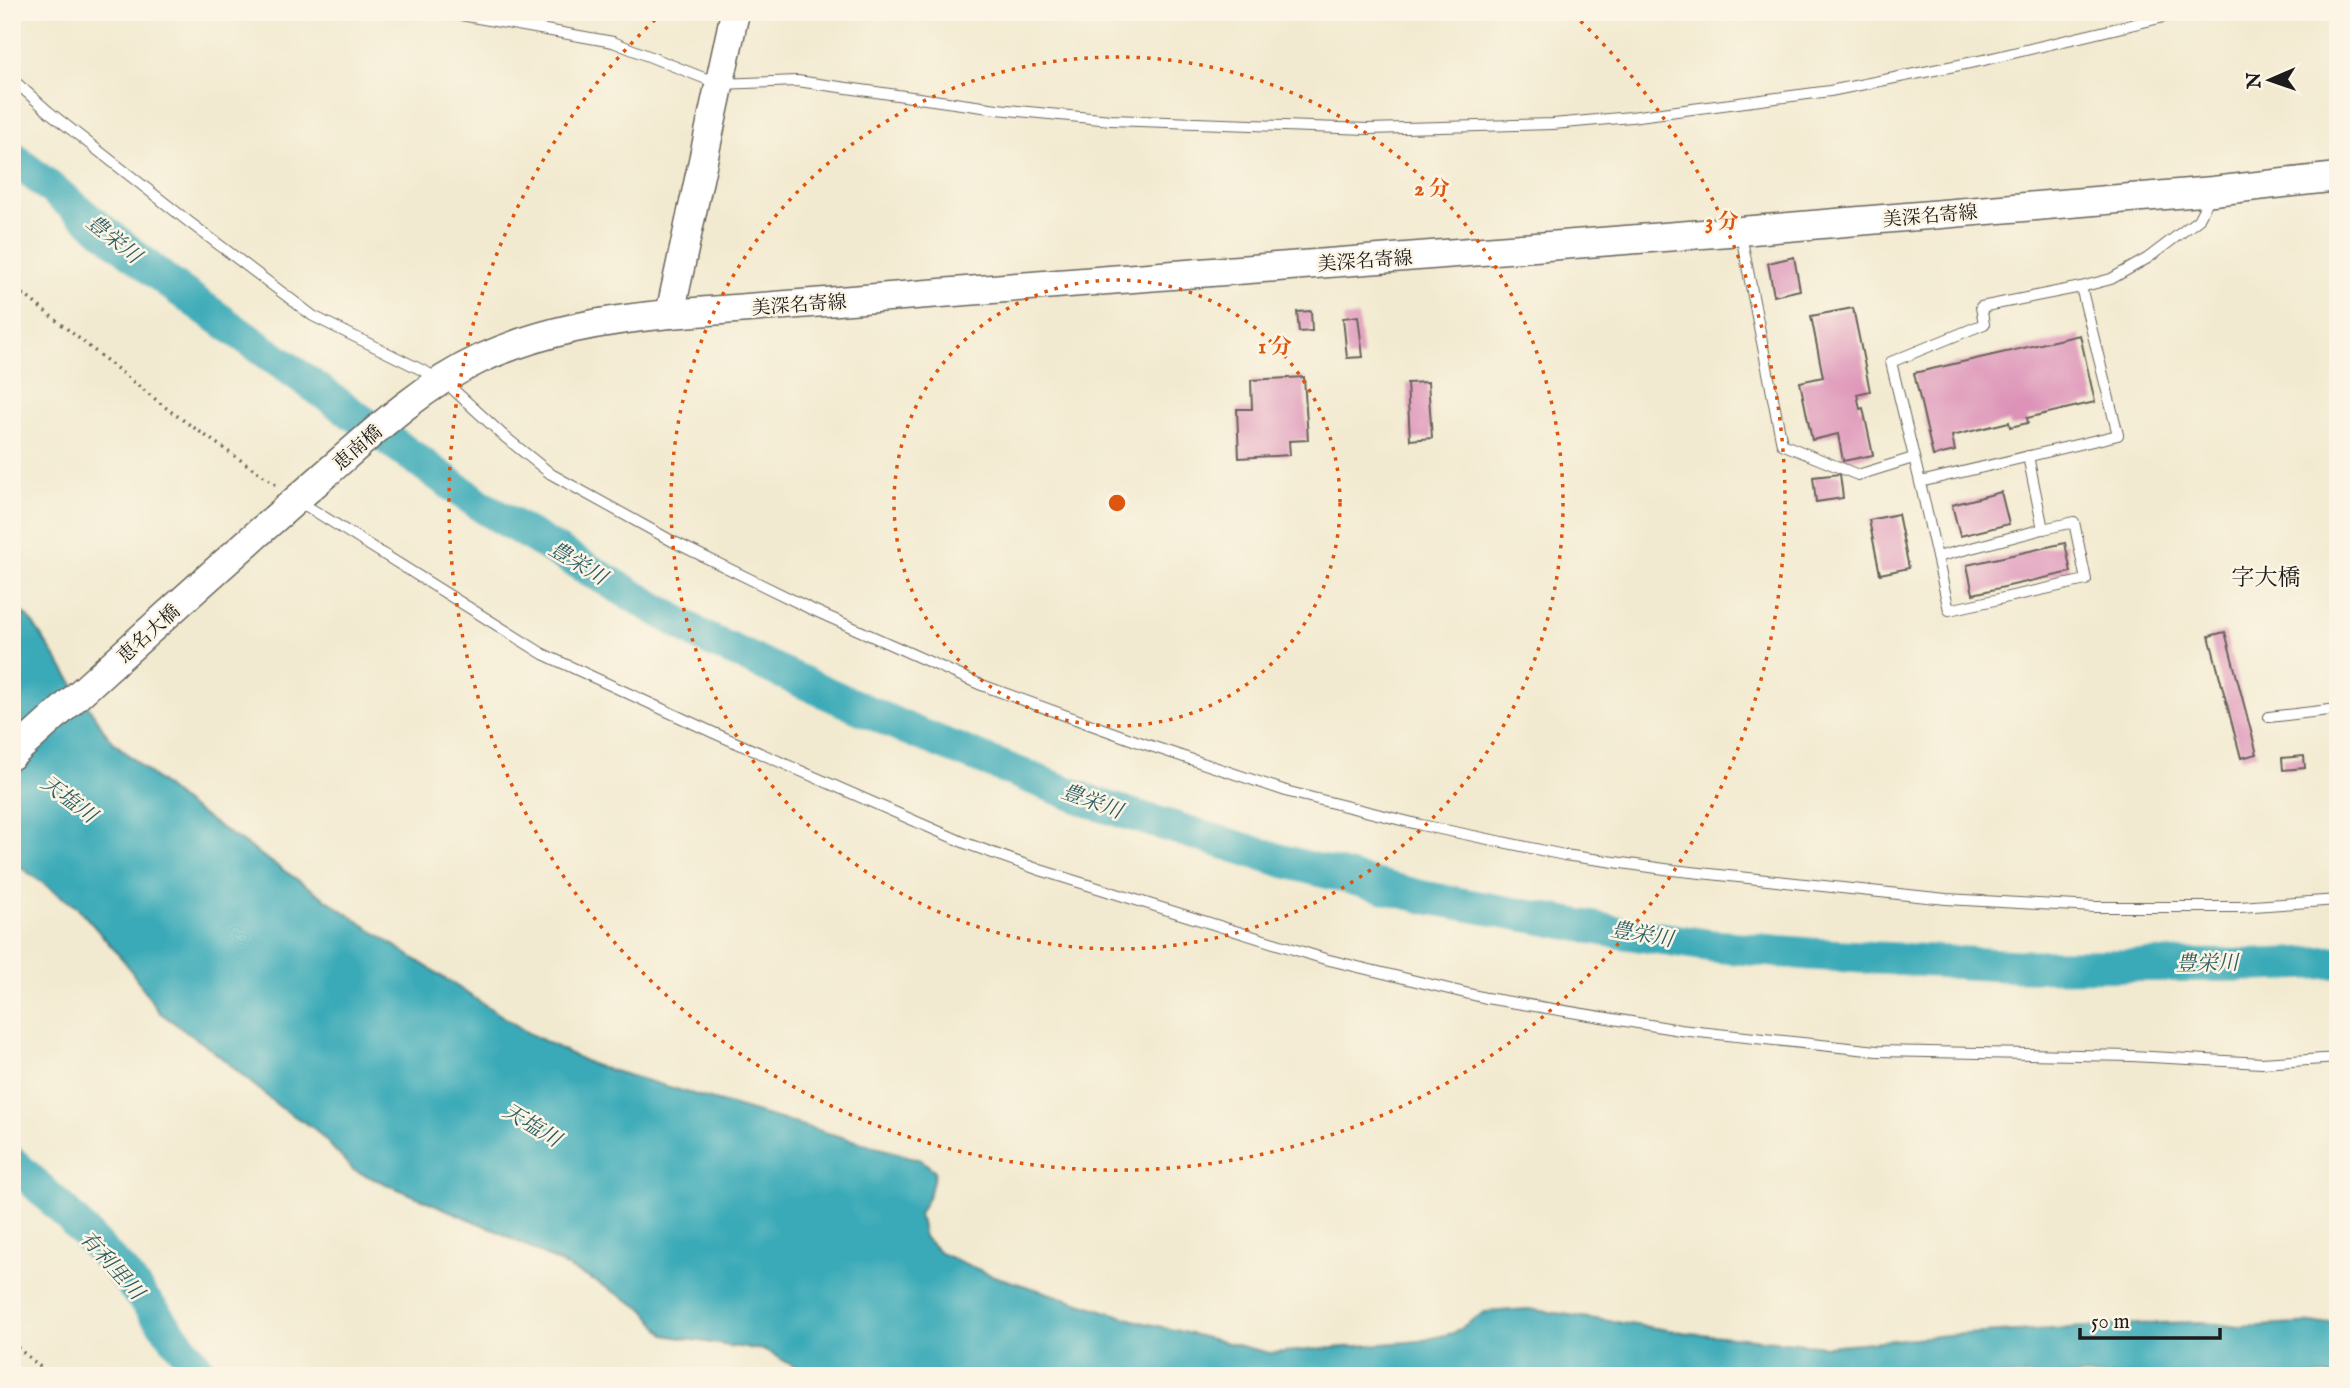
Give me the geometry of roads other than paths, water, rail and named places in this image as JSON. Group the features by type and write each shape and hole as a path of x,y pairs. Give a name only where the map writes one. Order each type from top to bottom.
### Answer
{"main road":[{"path":"670,314 735,12"},
{"name":"美深名寄線","path":"409,403 478,360 519,343 610,320 1741,231 2213,191 2338,177"},
{"name":"恵南橋","path":"295,501 409,403"},
{"name":"恵名大橋","path":"12,755 295,501"}],"lane":[{"path":"444,12 613,42 719,84 797,81 997,109 1111,120 1368,129 1553,124 1631,117 1830,91 1984,60 2185,12"},
{"path":"12,79 60,121 313,316 444,381 505,437 551,474 672,541 811,609 978,684 1136,741 1289,792 1421,825 1564,855 1672,870 1946,899 2095,907 2240,907 2338,900"},
{"path":"1937,557 2074,522 2086,580 1949,610 1891,362 1984,324 1981,307 2111,279 2148,258 2199,219 2213,191"},
{"path":"1741,231 1782,444 1858,475 1913,458"},
{"path":"1920,482 2118,435 2081,287"},
{"path":"2028,456 2043,528"},
{"path":"295,501 543,654 714,733 965,843 1064,878 1325,959 1486,998 1680,1030 1877,1051 2132,1056 2262,1063 2338,1058"},
{"path":"2269,717 2338,709"}],"water":[{"name":"天塩川","path":"12,604 30,619 110,739 183,802 528,1033 593,1065 921,1160 935,1171 930,1193 919,1214 924,1237 940,1253 991,1275 1137,1321 1270,1353 1420,1341 1453,1333 1485,1312 1529,1309 1689,1333 1827,1346 1948,1335 2158,1323 2200,1322 2239,1327 2338,1322 2338,1376 811,1376 765,1350 665,1335 645,1310 593,1280 497,1231 353,1170 316,1130 280,1107 211,1049 159,1012 125,962 79,909 12,861"}],"waterway":[{"name":"豊栄川","path":"12,157 169,283 486,509 705,638 909,730 1097,804 1283,861 1423,897 1611,931 1713,946 2018,966 2338,962"},
{"name":"有利里川","path":"12,1162 61,1208 123,1273 205,1376"}],"district":[{"name":"字大橋","path":"2266,577"}]}
